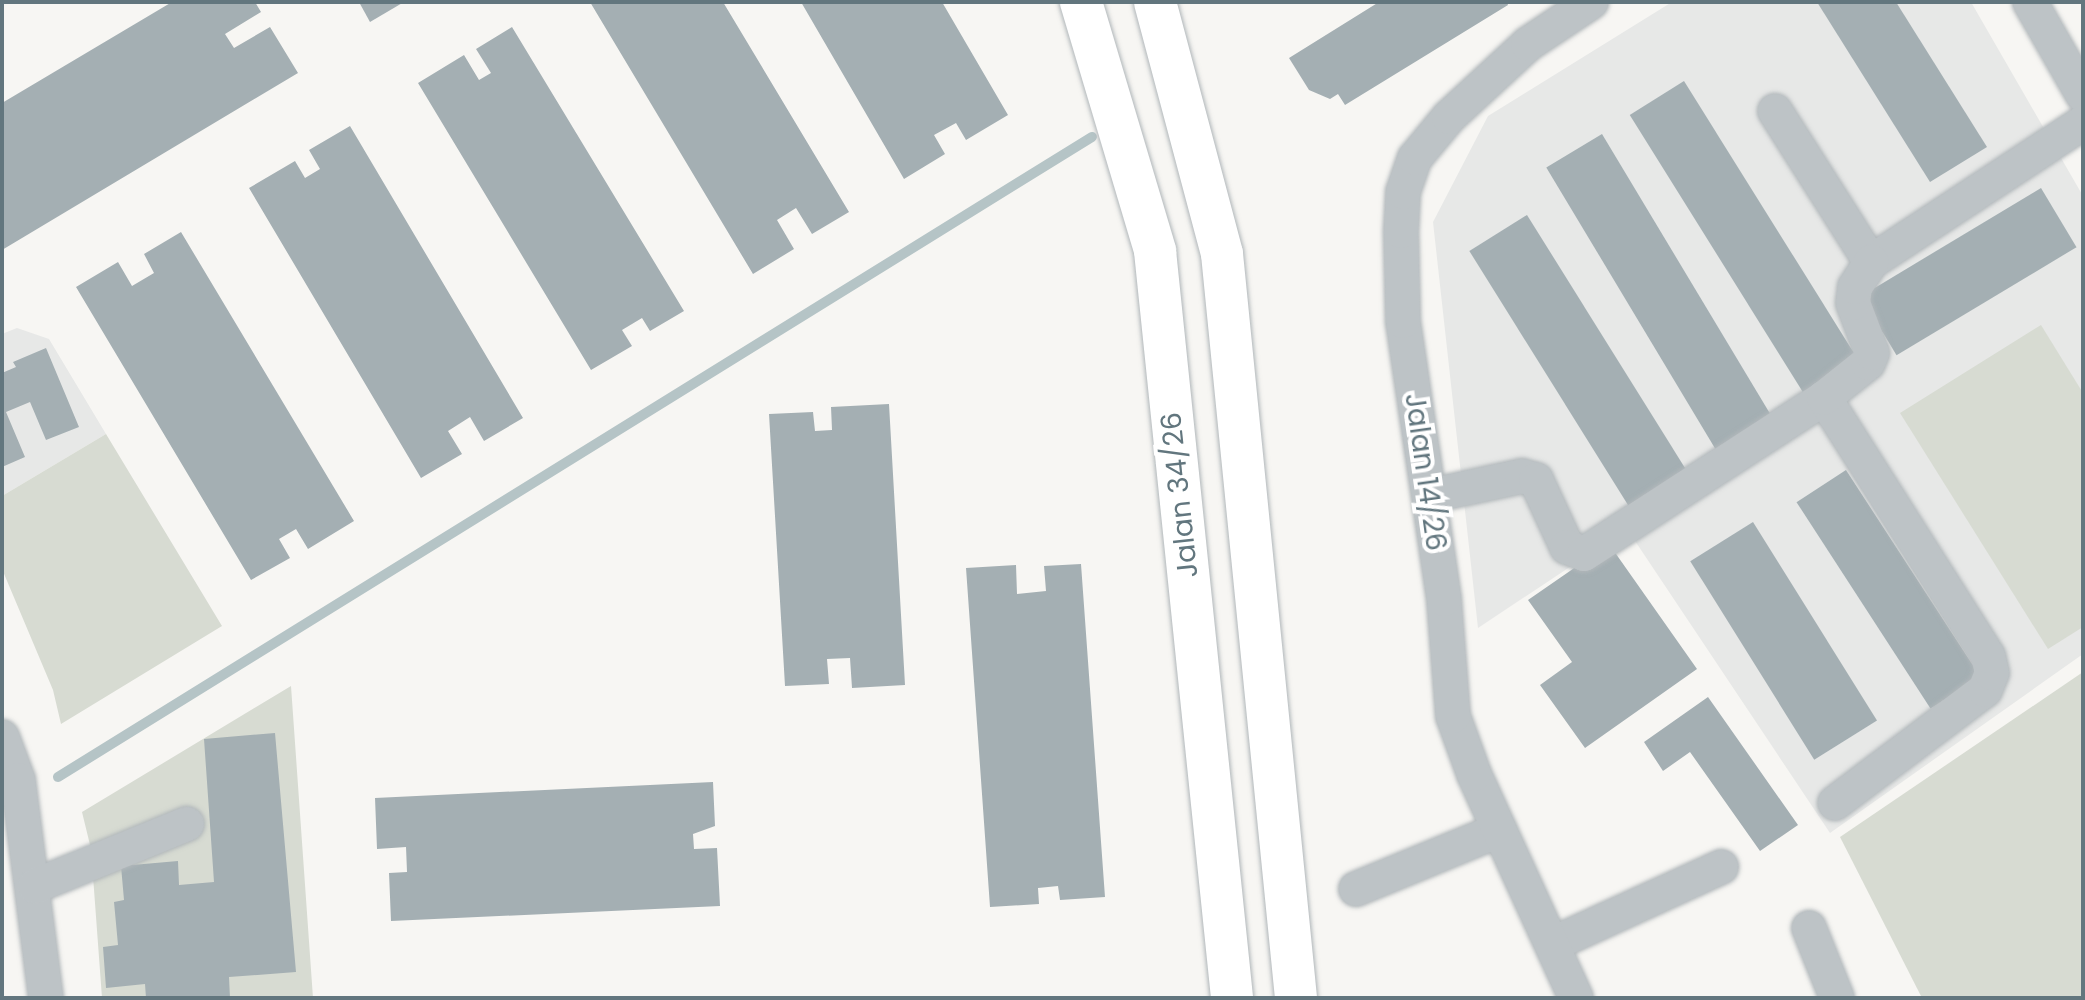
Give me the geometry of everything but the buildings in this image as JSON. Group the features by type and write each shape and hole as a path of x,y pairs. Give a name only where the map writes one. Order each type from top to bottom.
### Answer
{"main road":[{"name":"Jalan 34/26","path":"1081,2 1155,251 1232,998"},
{"path":"1155,2 1222,254 1296,998"}],"street":[{"name":"Jalan 14/26","path":"1576,998 1499,830 1453,716 1429,496 1403,321 1403,192 1415,158 1449,117 1484,80 1579,5"},
{"path":"2043,7 2083,95"},
{"path":"1775,111 1871,262"},
{"path":"1429,496 1522,476 1536,480 1567,547 1584,554 1824,398 1868,363 1872,353 1853,303 1855,287 1871,262 2083,123"},
{"path":"1824,398 1988,656 1992,673 1985,690 1835,803"},
{"path":"2,737 18,780 35,886 46,998"},
{"path":"35,886 187,824"},
{"path":"1356,889 1499,830"},
{"path":"1553,944 1721,867"},
{"path":"1809,928 1837,998"}],"shaded area":[{"path":"1672,2 1971,2 2083,196 2083,654 1830,833 1627,529 1478,628 1433,222 1488,116"},
{"path":"2041,325 2083,393 2083,627 2048,649 1900,413"},
{"path":"17,328 49,339 106,434 2,496 2,334"},
{"path":"106,434 222,626 61,724 53,690 2,569 2,496"},
{"path":"2083,672 2083,998 1922,998 1840,837"},
{"path":"291,686 313,998 102,998 91,849 82,812"}],"waterway":[{"path":"58,777 1092,137"}]}
